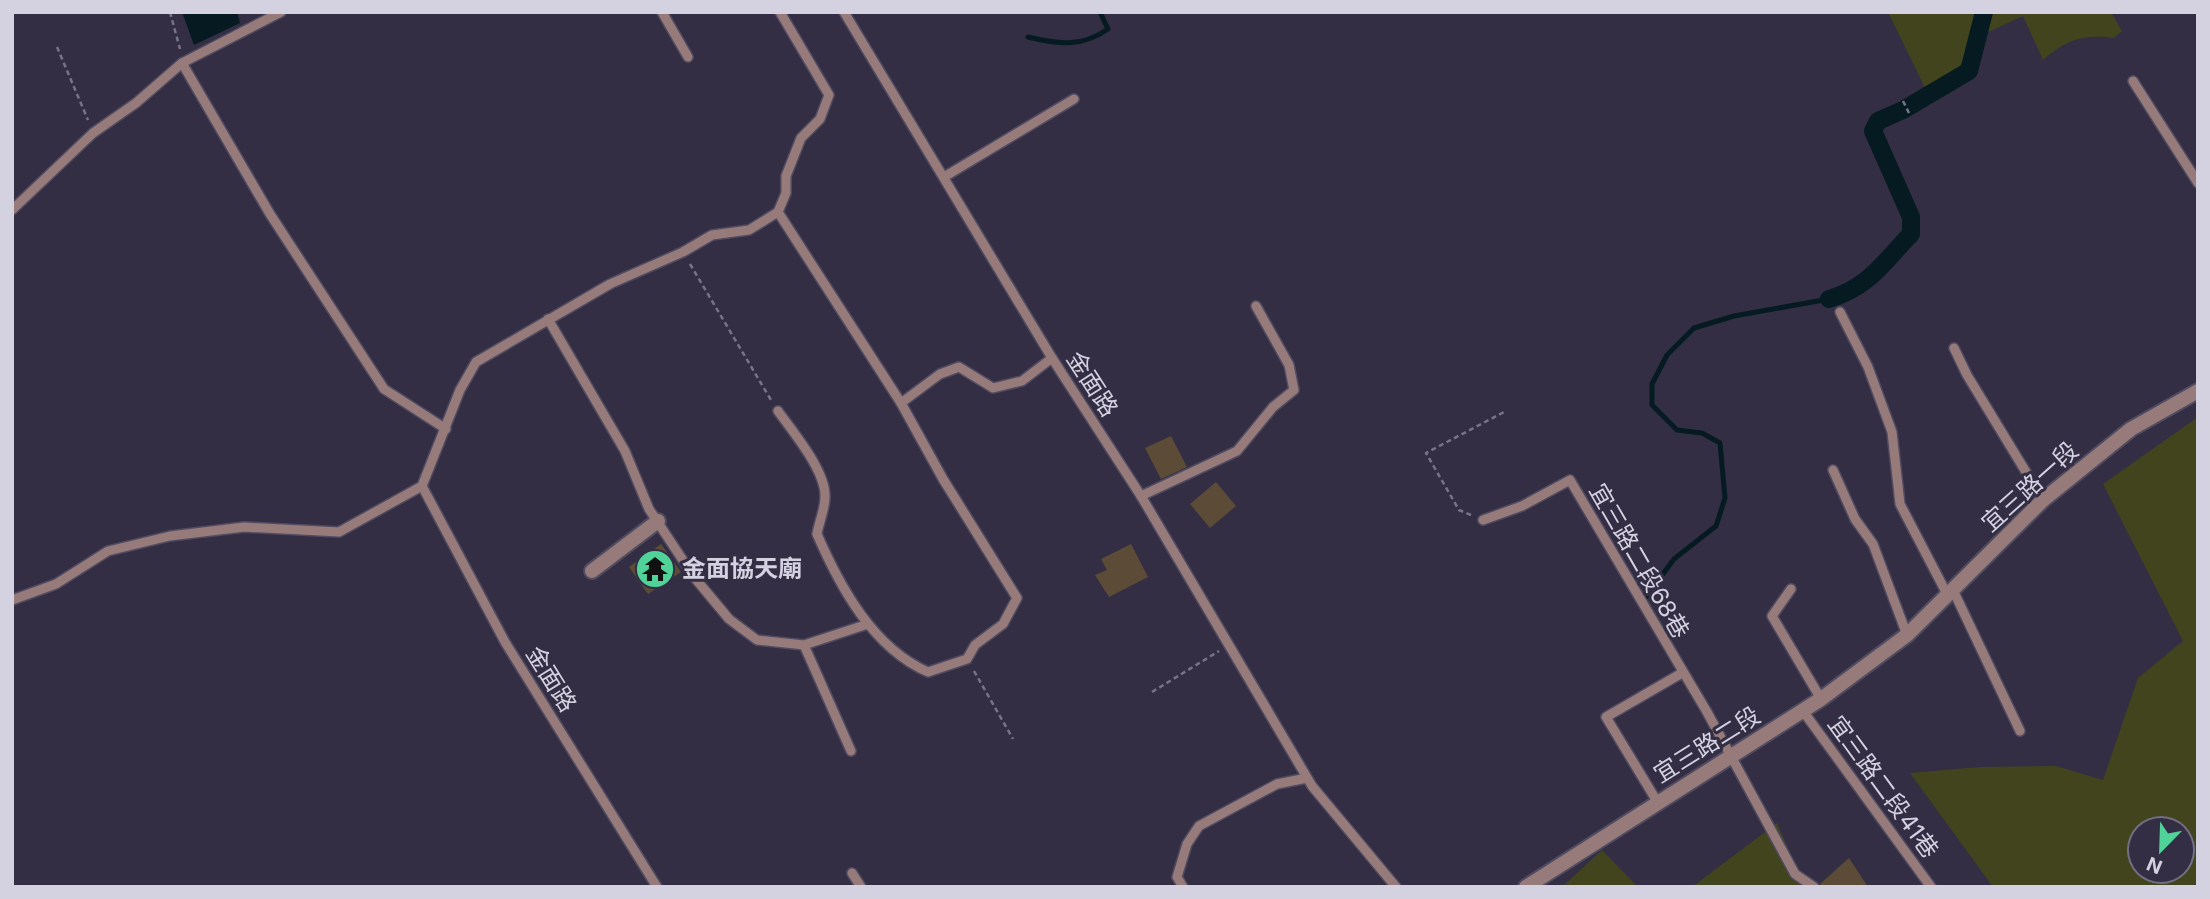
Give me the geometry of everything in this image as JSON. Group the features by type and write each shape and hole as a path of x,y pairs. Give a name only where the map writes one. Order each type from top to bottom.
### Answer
{"street":[{"name":"宜三路一段","path":"1908,635 2043,500 2132,429 2198,391"},
{"path":"592,571 658,521"},
{"name":"宜三路二段","path":"1527,887 1803,711 1908,635"}],"lane":[{"path":"12,210 93,133 136,103 182,63 281,12"},
{"path":"662,12 688,57"},
{"path":"12,600 56,584 108,551 170,536 244,527 339,532 422,486 460,390 476,362 610,284 683,252 712,235 748,230 778,212 786,193 786,176 801,138 820,119 829,95 780,12"},
{"name":"金面路","path":"844,12 1052,358 1141,496 1307,778 1396,887"},
{"path":"182,63 270,214 384,388 446,429"},
{"path":"2133,81 2198,183"},
{"path":"944,177 1074,99"},
{"path":"778,212 901,402 943,479 1017,598 1003,624 975,645 967,659 928,671 909,664 868,624 833,567 817,534 825,499 824,485 803,445 778,411"},
{"path":"1141,496 1237,451 1273,407 1294,390 1289,365 1256,306"},
{"path":"1840,312 1863,356 1892,432 1900,504 1951,593 2020,731"},
{"path":"548,320 625,451 649,509 702,587 748,636 804,645 868,624"},
{"path":"1954,348 1967,376 2043,500"},
{"path":"901,402 940,374 960,367 993,388 1022,381 1052,358"},
{"path":"1833,470 1855,520 1873,544 1908,635"},
{"name":"宜三路二段68巷","path":"1483,520 1522,506 1570,480 1707,712 1796,874 1814,887"},
{"name":"金面路","path":"422,486 505,642 657,887"},
{"path":"1791,589 1772,616 1821,699"},
{"path":"804,645 851,751"},
{"path":"1658,803 1606,717 1682,673"},
{"name":"宜三路二段41巷","path":"1803,711 1931,887"},
{"path":"1183,887 1177,877 1187,844 1199,826 1277,784 1307,778"},
{"path":"852,873 861,887"}],"path":[{"path":"170,12 182,63"},
{"path":"57,47 93,133"},
{"path":"1903,101 1909,113"},
{"path":"683,252 778,411"},
{"path":"1483,520 1459,510 1426,453 1506,411"},
{"path":"1152,692 1228,645"},
{"path":"967,659 1013,739"}],"green space":[{"path":"1888,12 2111,12 2122,31 2114,38 2076,40 2060,47 2043,60 2023,16 1973,39 1958,70 1927,92"},
{"path":"2198,417 2198,887 1993,887 1910,773 1980,767 2056,766 2103,780 2138,678 2183,641 2103,484"},
{"path":"1777,823 1805,887 1692,887"},
{"path":"1602,850 1638,887 1563,886"}],"water":[{"path":"182,12 237,12 240,23 194,45"}],"building":[{"path":"1171,436 1187,467 1161,479 1145,448"},
{"path":"1216,482 1236,506 1210,528 1190,504"},
{"name":"金面協天廟","path":"661,544 681,572 648,594 629,567"},
{"path":"1131,544 1148,577 1109,597 1095,575 1107,570 1101,559"},
{"path":"1849,858 1868,887 1821,887 1820,884"}],"waterway":[{"path":"1028,37 1059,43 1088,39 1108,29 1100,12"},
{"path":"1829,299 1865,281 1911,234 1911,217 1873,131 1878,121 1903,110 1969,71 1984,12"},
{"path":"1646,597 1674,559 1716,526 1725,498 1720,443 1702,433 1677,430 1652,405 1652,384 1667,355 1694,328 1734,316 1829,299"}],"place":[{"name":"金面協天廟","path":"655,569"}]}
